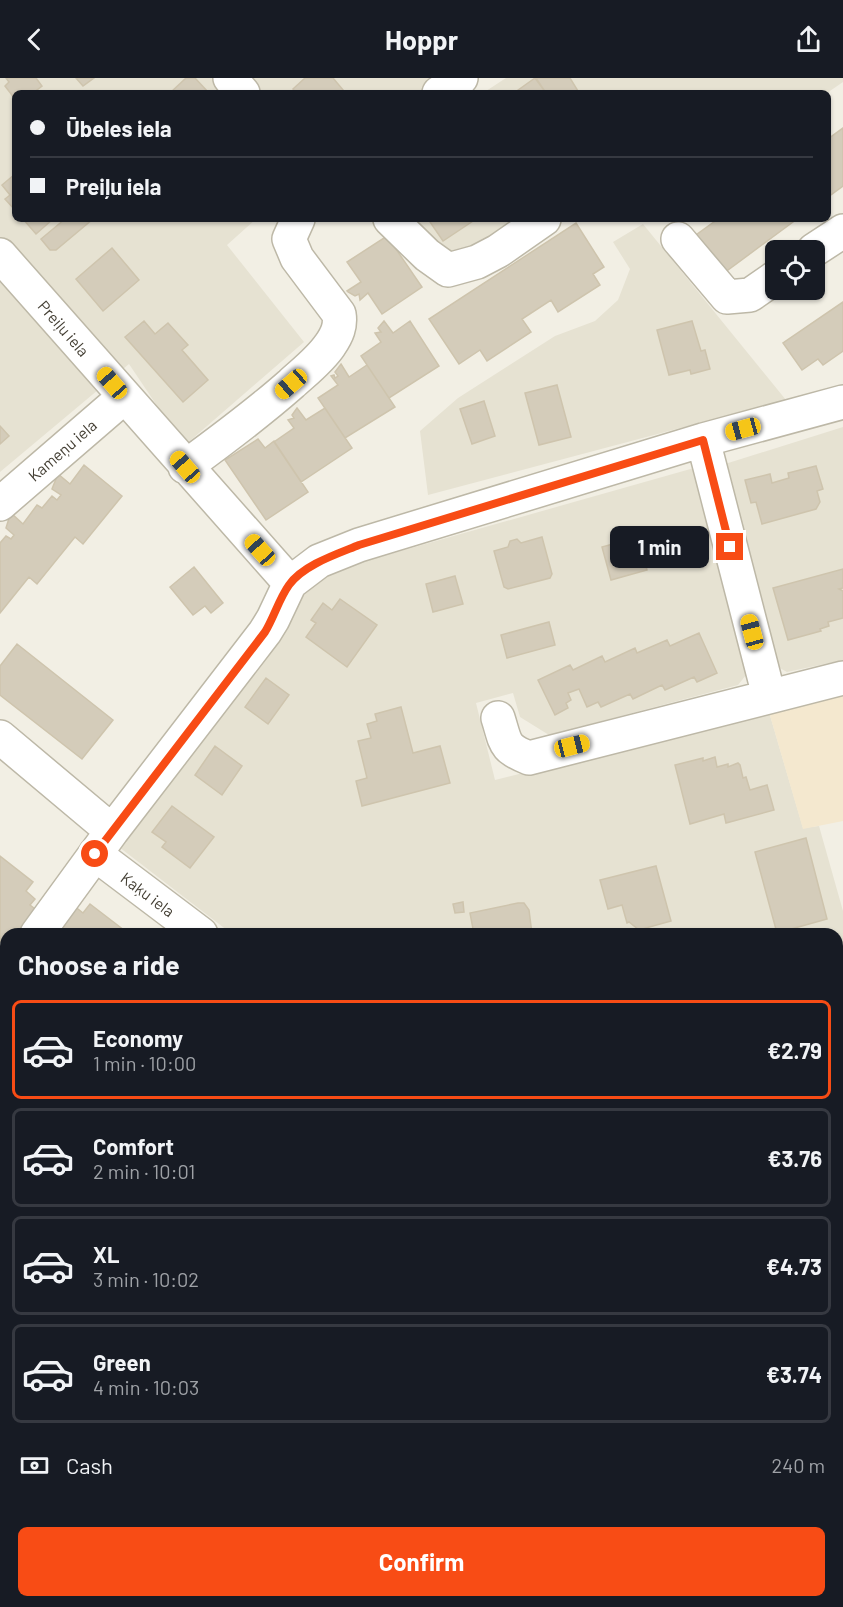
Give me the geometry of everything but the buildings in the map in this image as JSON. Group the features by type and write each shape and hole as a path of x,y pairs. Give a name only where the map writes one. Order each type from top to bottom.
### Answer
{"street":[{"path":"230,78 240,90"},
{"path":"443,90 461,78"},
{"path":"185,467 255,415 314,363 336,336 340,324 339,314 297,258 289,239 297,222"},
{"path":"393,222 427,255 447,270 477,262 498,251 540,222"},
{"path":"825,243 843,231"},
{"path":"678,239 727,297 750,295 765,285"},
{"name":"Preiļu iela","path":"0,255 185,467 290,583"},
{"name":"Kameņu iela","path":"0,504 124,397"},
{"path":"41,928 104,842 265,632 290,583 319,561 359,545 703,440 843,402"},
{"path":"703,440 769,696"},
{"path":"498,718 506,745 512,752 529,758 843,678"},
{"name":"Kaķu iela","path":"0,737 104,842 195,928"}],"shaded area":[{"path":"0,78 438,78 422,90 12,90 12,222 253,222 227,245 304,342 184,446 129,364 0,472"},
{"path":"506,78 843,78 843,82 831,90 488,90"},
{"path":"414,222 517,222 458,253 438,249"},
{"path":"643,224 786,400 428,495 420,431 458,398 555,336 595,321 618,300 630,269 613,242"},
{"path":"843,427 843,660 787,672 778,667 725,464"},
{"path":"694,468 746,675 738,685 549,735 520,717 513,693 476,703 495,780 769,712 803,828 819,826 843,911 843,928 224,928 119,847 316,578 369,560"},
{"path":"843,692 843,821 803,829 769,712"}],"route":[{"path":"95,854 265,632 290,583 319,561 359,545 703,440 730,547"}]}
